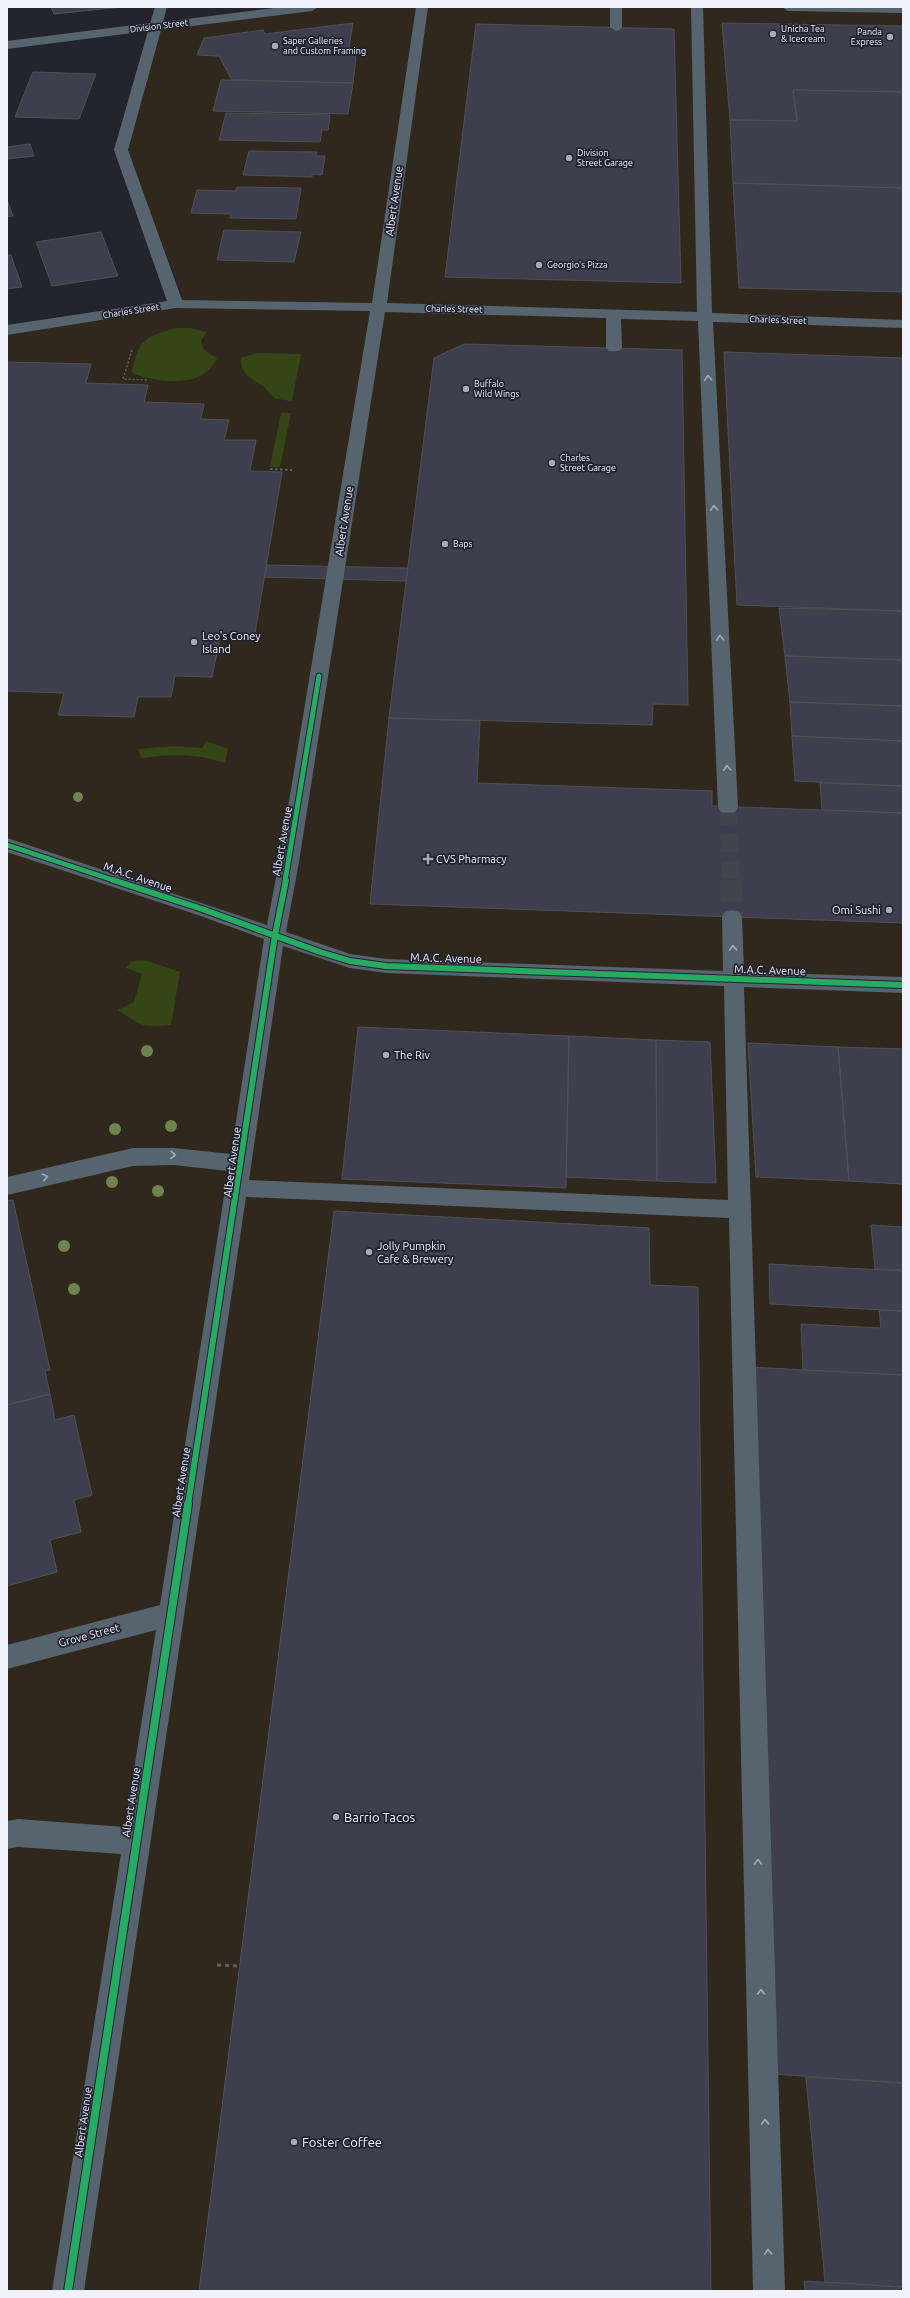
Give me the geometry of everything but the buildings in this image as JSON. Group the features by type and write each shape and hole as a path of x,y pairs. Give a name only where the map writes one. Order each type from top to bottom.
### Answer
{"street":[{"path":"161,7 154,26 121,150 176,304"},
{"name":"Division Street","path":"7,45 312,7"},
{"name":"Albert Avenue","path":"68,2291 170,1614 242,1164 275,934 289,862 378,309 422,7"},
{"path":"616,7 616,27"},
{"path":"697,7 706,318 728,807"},
{"path":"788,7 903,9"},
{"name":"Charles Street","path":"7,330 176,304 378,309 438,308 903,324"},
{"path":"613,315 614,348"},
{"name":"M.A.C. Avenue","path":"7,845 275,934 320,952 350,961 386,966 903,985"},
{"path":"732,917 769,2291"},
{"path":"7,1186 133,1157 152,1155 192,1156 242,1164"},
{"path":"238,1188 741,1210"},
{"name":"Grove Street","path":"7,1657 170,1614"},
{"path":"7,1834 31,1834 136,1841"}],"path":[{"path":"270,469 292,470"},
{"path":"217,1965 239,1966"}],"shaded area":[{"path":"322,7 903,7 903,2291 7,2291 7,334 187,307 124,150 158,28"}],"green space":[{"path":"176,328 190,328 207,332 201,341 203,347 211,355 217,358 211,368 202,375 192,379 180,381 156,380 134,374 132,371 135,360 141,346 145,341 157,334"},
{"path":"257,353 301,354 292,401 276,399 265,388 248,376 242,369 241,358"},
{"path":"281,413 291,413 280,467 270,467"},
{"path":"206,741 228,749 225,763 204,757 184,755 141,758 138,749 174,746 202,748"},
{"path":"138,960 148,961 180,972 171,1025 143,1025 132,1020 118,1010 134,1002 142,974 126,968 131,962"}],"tunnel":[{"path":"728,807 731,881"},
{"path":"731,880 732,917"}],"cycle path":[{"path":"68,2291 275,935 289,862 319,676"},
{"path":"7,845 202,909 320,952 350,961 386,966 903,985"}],"place":[{"name":"Unicha Tea & Icecream","path":"773,34"},
{"name":"Panda Express","path":"890,37"},
{"name":"Saper Galleries and Custom Framing","path":"275,46"},
{"name":"Division Street Garage","path":"569,158"},
{"name":"Georgio's Pizza","path":"539,265"},
{"name":"Buffalo Wild Wings","path":"466,389"},
{"name":"Charles Street Garage","path":"552,463"},
{"name":"Baps","path":"445,544"},
{"name":"Leo's Coney Island","path":"194,642"},
{"name":"CVS Pharmacy","path":"428,859"},
{"name":"Omi Sushi","path":"889,910"},
{"name":"The Riv","path":"386,1055"},
{"name":"Jolly Pumpkin Cafe & Brewery","path":"369,1252"},
{"name":"Barrio Tacos","path":"336,1817"},
{"name":"Foster Coffee","path":"294,2142"}]}
